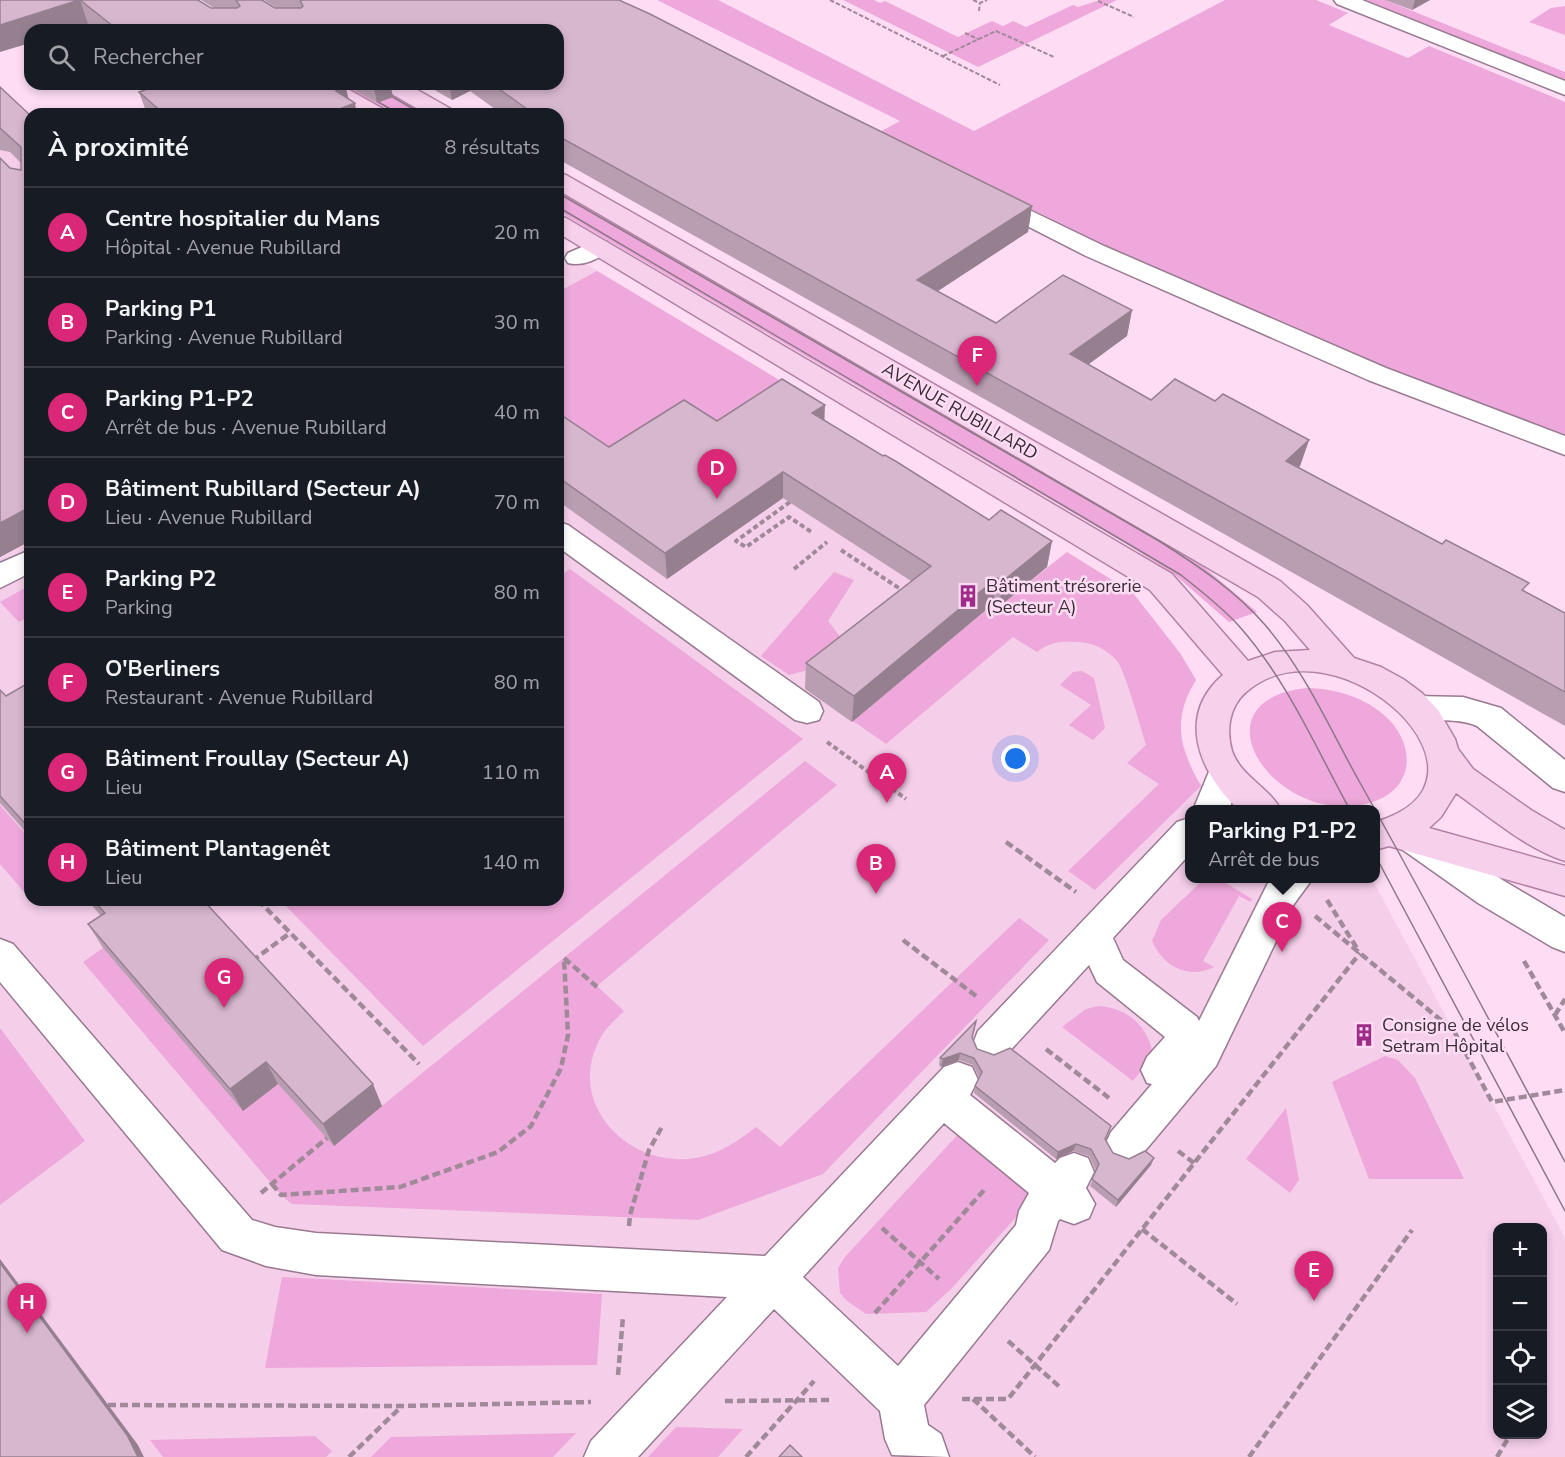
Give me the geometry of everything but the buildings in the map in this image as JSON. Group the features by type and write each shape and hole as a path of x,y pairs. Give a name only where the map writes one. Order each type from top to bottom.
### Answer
{"main road":[{"path":"334,90 365,108"},
{"path":"401,90 433,108"},
{"name":"AVENUE RUBILLARD","path":"564,183 1269,589 1296,614 1344,667"},
{"path":"564,229 587,253 1161,582 1243,677"},
{"name":"AVENUE RUBILLARD","path":"1258,805 1234,784 1224,771 1214,743 1214,717 1224,694 1243,677 1269,665 1317,662 1344,667 1383,683 1416,708 1433,730 1443,754 1461,778 1519,820 1565,847"},
{"name":"AVENUE RUBILLARD","path":"1393,836 1430,808 1443,783 1445,771 1443,754"},
{"path":"1393,836 1498,861 1565,881"}],"street":[{"path":"1344,0 1565,89"},
{"path":"969,187 1095,251 1377,374 1565,446"},
{"path":"564,536 807,711"},
{"path":"0,577 24,563"},
{"path":"1416,708 1463,708 1483,714 1565,778"},
{"path":"1214,805 1224,771"},
{"path":"992,1043 1185,836"},
{"path":"1393,836 1565,936"},
{"path":"1116,1126 1202,1054 1281,894 1310,896"},
{"path":"1093,935 1217,1023"},
{"path":"1093,935 1110,971 1119,981 1177,1022 1183,1029 1185,1042 1116,1126"},
{"path":"0,956 237,1235 253,1243 303,1252 774,1278 906,1438 1034,1235 1057,1225 1074,1188 1015,1155 950,1088 774,1278 636,1402 607,1457"}],"path":[{"path":"830,0 1000,85"},
{"path":"836,3 841,0"},
{"path":"973,0 980,3 987,0"},
{"path":"1098,1 1134,17"},
{"path":"978,11 980,3"},
{"path":"943,56 996,31 1054,57"},
{"path":"965,33 978,40"},
{"path":"790,502 736,541 746,547 789,517 813,533"},
{"path":"794,569 827,542"},
{"path":"841,550 908,594"},
{"path":"827,742 906,799"},
{"path":"1006,842 1072,890"},
{"path":"1310,896 1360,953 1454,1031 1492,1102 1565,1090"},
{"path":"1310,896 1360,953"},
{"path":"264,906 419,1064"},
{"path":"250,962 290,933"},
{"path":"903,940 955,980"},
{"path":"1008,1399 1360,953"},
{"path":"1522,957 1565,1033"},
{"path":"272,1184 281,1195 400,1187 498,1152 531,1126 561,1068 568,1035 564,958 597,987"},
{"path":"1555,1015 1565,999"},
{"path":"1044,1047 1116,1126"},
{"path":"630,1215 649,1150 663,1125"},
{"path":"225,1223 327,1138"},
{"path":"875,1313 1015,1155"},
{"path":"878,1223 944,1282"},
{"path":"1142,1229 1237,1304"},
{"path":"1249,1457 1412,1230"},
{"path":"627,1270 636,1402"},
{"path":"1003,1337 1061,1388"},
{"path":"746,1457 819,1376"},
{"path":"973,1399 1035,1457"},
{"path":"108,1405 402,1406 796,1401 906,1438"},
{"path":"349,1457 402,1406"},
{"path":"1497,1457 1508,1439"}],"shaded area":[{"path":"657,0 718,0 974,131 1225,0 1316,0 1348,13 1329,25 1408,58 1429,46 1565,102 1565,435 1379,365 1121,254 878,133 900,121"},
{"path":"843,0 874,0 880,3 885,1 958,37 992,21 1003,26 1013,21 1026,27 1073,5 1078,7 1100,0 1117,0 978,67"},
{"path":"1366,0 1385,0 1565,72 1565,80"},
{"path":"1565,6 1565,35 1529,22 1551,8"},
{"path":"352,90 384,90 416,108 383,108"},
{"path":"0,138 24,160 24,906 564,906 564,251 801,393 783,406 1047,567 1067,552 1170,651 1180,653 1196,680 1182,709 1180,726 1182,742 1196,778 1219,805 1185,805 1185,883 1374,883 1565,1238 1565,1457 0,1457"},
{"path":"564,193 1162,540 1204,567 1257,612 1229,622 1174,574 564,215"},
{"path":"597,271 801,393 674,463 564,442 564,289"},
{"path":"1067,552 1133,593 1180,653 1196,680 1184,707 1181,733 1183,746 1201,786 1095,890 1068,871 1159,784 1127,763 1146,745 1124,676 1117,661 1109,653 1082,642 1051,644 1037,652 1013,637 886,744 853,721 993,604 999,607"},
{"path":"570,569 803,739 423,1046 286,906 564,906 564,573"},
{"path":"834,572 854,580 828,621 841,638 808,670 789,675 761,656"},
{"path":"24,588 24,619 19,622 0,602"},
{"path":"1082,671 1094,678 1105,728 1093,740 1069,725 1091,705 1060,685 1073,672"},
{"path":"1307,688 1319,689 1343,693 1375,708 1393,724 1404,743 1407,758 1405,772 1399,784 1382,798 1366,804 1329,805 1302,797 1276,780 1258,759 1250,736 1254,714 1272,697"},
{"path":"805,761 837,785 597,986 624,1011 600,1038 591,1067 591,1090 598,1110 611,1129 628,1143 649,1154 672,1159 696,1158 728,1146 756,1127 780,1147 1019,918 1049,940 823,1174 698,1220 292,1204 281,1195 83,962 103,948 243,1110 278,1084 334,1145"},
{"path":"0,805 24,832 24,892 0,864"},
{"path":"1200,883 1226,883 1252,899 1251,902 1239,896 1203,961 1214,967 1204,971 1186,971 1177,968 1157,950 1152,941 1161,920"},
{"path":"1099,1006 1128,1015 1147,1036 1153,1056 1133,1081 1062,1027 1086,1009"},
{"path":"0,1028 85,1141 0,1205"},
{"path":"1385,1056 1398,1060 1415,1078 1464,1179 1369,1179 1332,1082"},
{"path":"1286,1108 1299,1180 1290,1193 1246,1159"},
{"path":"963,1129 1038,1193 951,1289 926,1312 866,1314 847,1301 840,1293 838,1268 845,1257"},
{"path":"282,1277 602,1294 597,1365 265,1368"},
{"path":"676,1427 743,1429 718,1457 648,1457"},
{"path":"576,1433 553,1457 371,1457 391,1437"},
{"path":"315,1436 332,1451 326,1457 163,1457 150,1440"}],"tram line":[{"path":"357,90 389,108"},
{"path":"380,90 412,108"},
{"path":"564,196 1159,541 1202,569 1254,613 1293,662 1372,805"},
{"path":"564,211 1181,575 1226,612 1272,669 1300,715 1347,805"},
{"path":"1380,819 1565,1162"},
{"path":"1380,864 1565,1211"}],"place":[{"name":"O'Berliners","path":"977,386"},
{"name":"Bâtiment Rubillard (Secteur A)","path":"717,499"},
{"name":"Bâtiment trésorerie (Secteur A)","path":"968,596"},
{"name":"Centre hospitalier du Mans","path":"887,803"},
{"name":"Parking P1","path":"876,894"},
{"name":"Parking P1-P2","path":"1282,952"},
{"name":"Bâtiment Froullay (Secteur A)","path":"224,1008"},
{"name":"Consigne de vélos Setram Hôpital","path":"1364,1035"},
{"name":"Parking P2","path":"1314,1301"},
{"name":"Bâtiment Plantagenêt","path":"27,1333"}]}
